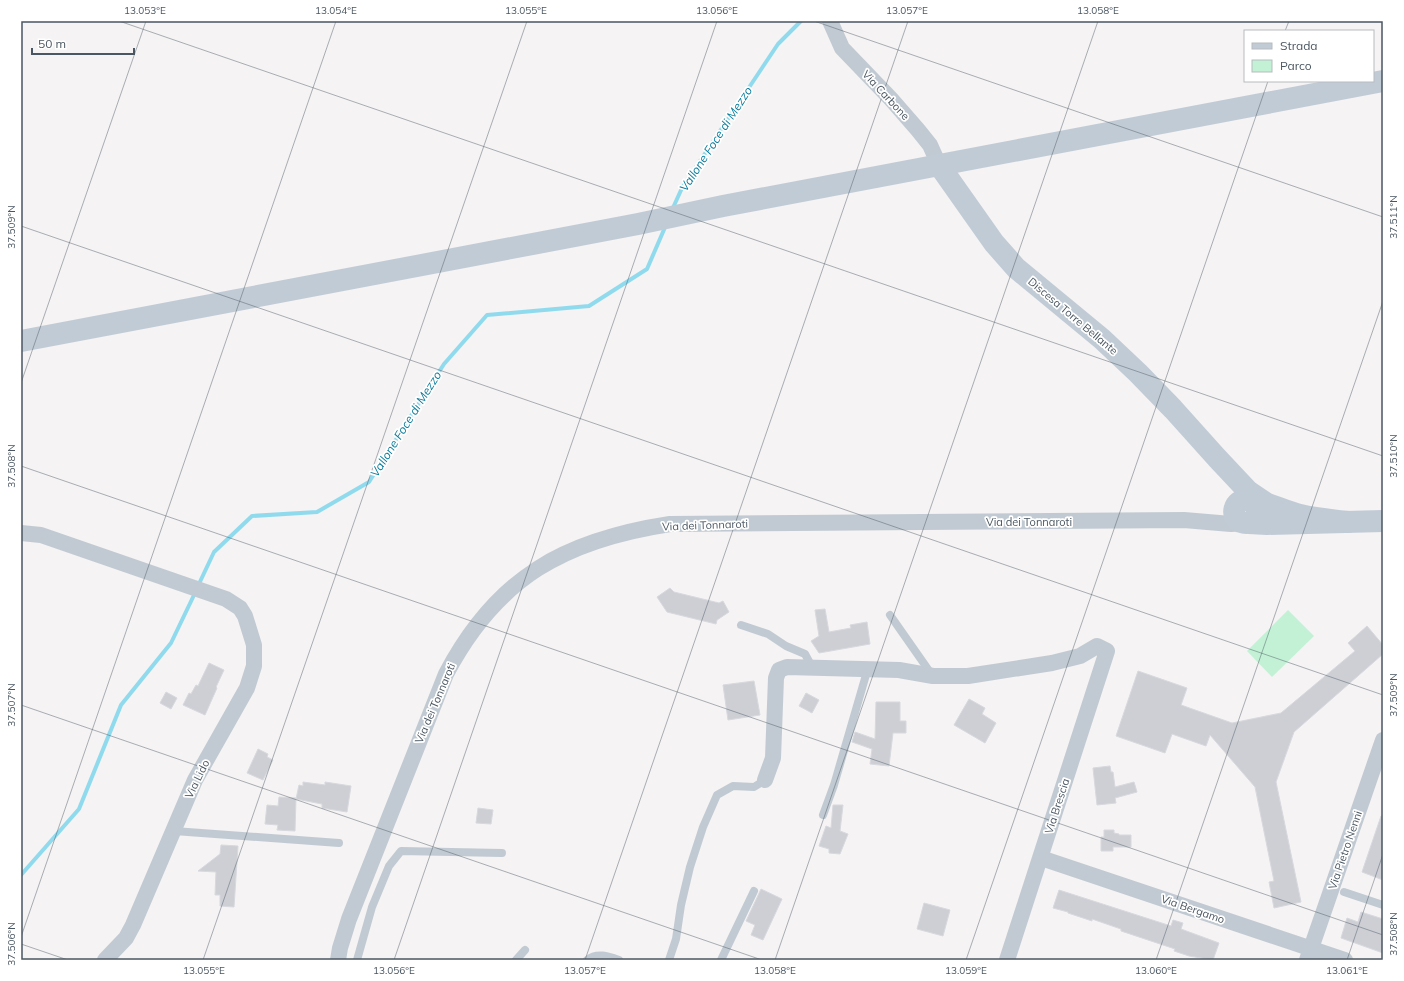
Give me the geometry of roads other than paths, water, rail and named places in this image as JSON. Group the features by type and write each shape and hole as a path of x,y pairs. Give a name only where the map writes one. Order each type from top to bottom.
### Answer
{"main road":[{"path":"21,341 1383,81"},
{"name":"Discesa Torre Bellante","path":"939,165 994,243 1016,268 1102,339 1138,373 1173,409 1216,458 1249,507"},
{"path":"1249,507 1348,522 1383,521"}],"street":[{"name":"Via Carbone","path":"831,23 842,48 891,99 918,130 930,145 939,165"},
{"name":"Via dei Tonnaroti","path":"338,960 349,919 446,674 452,663 468,637 500,598 535,569 569,551 612,536 641,528 670,524 1184,520 1249,507"},
{"name":"Via Lido","path":"21,533 41,535 226,599 240,608 245,616 254,644 254,666 247,688 195,780 126,938 105,960"},
{"name":"Via Brescia","path":"933,676 968,676 1052,663 1080,656 1097,646 1107,651 1007,960"},
{"path":"765,780 773,758 776,678 779,670 787,667 868,668 898,670 933,676"},
{"name":"Via Pietro Nenni","path":"1309,954 1383,740"},
{"name":"Via Bergamo","path":"1040,858 1309,954 1345,960"}],"lane":[{"path":"890,615 933,676"},
{"path":"741,625 768,634 786,646 805,654 812,667"},
{"path":"823,815 834,785 868,668"},
{"path":"669,960 676,939 681,904 690,867 703,828 717,795 733,786 754,787 765,780"},
{"path":"174,831 339,843"},
{"path":"357,960 372,907 389,866 401,851 502,853"},
{"path":"721,960 754,891"},
{"path":"1344,892 1383,905"},
{"path":"516,960 525,950"},
{"path":"587,960 594,955 604,955 619,960"}],"waterway":[{"name":"Vallone Foce di Mezzo","path":"672,210 682,188 778,44 801,21"},
{"name":"Vallone Foce di Mezzo","path":"198,586 214,552 252,516 317,512 369,482 444,364 487,315 589,306 647,269 666,225"},
{"name":"Vallone Foce di Mezzo","path":"21,875 79,809 121,705 171,643 195,593"}]}
